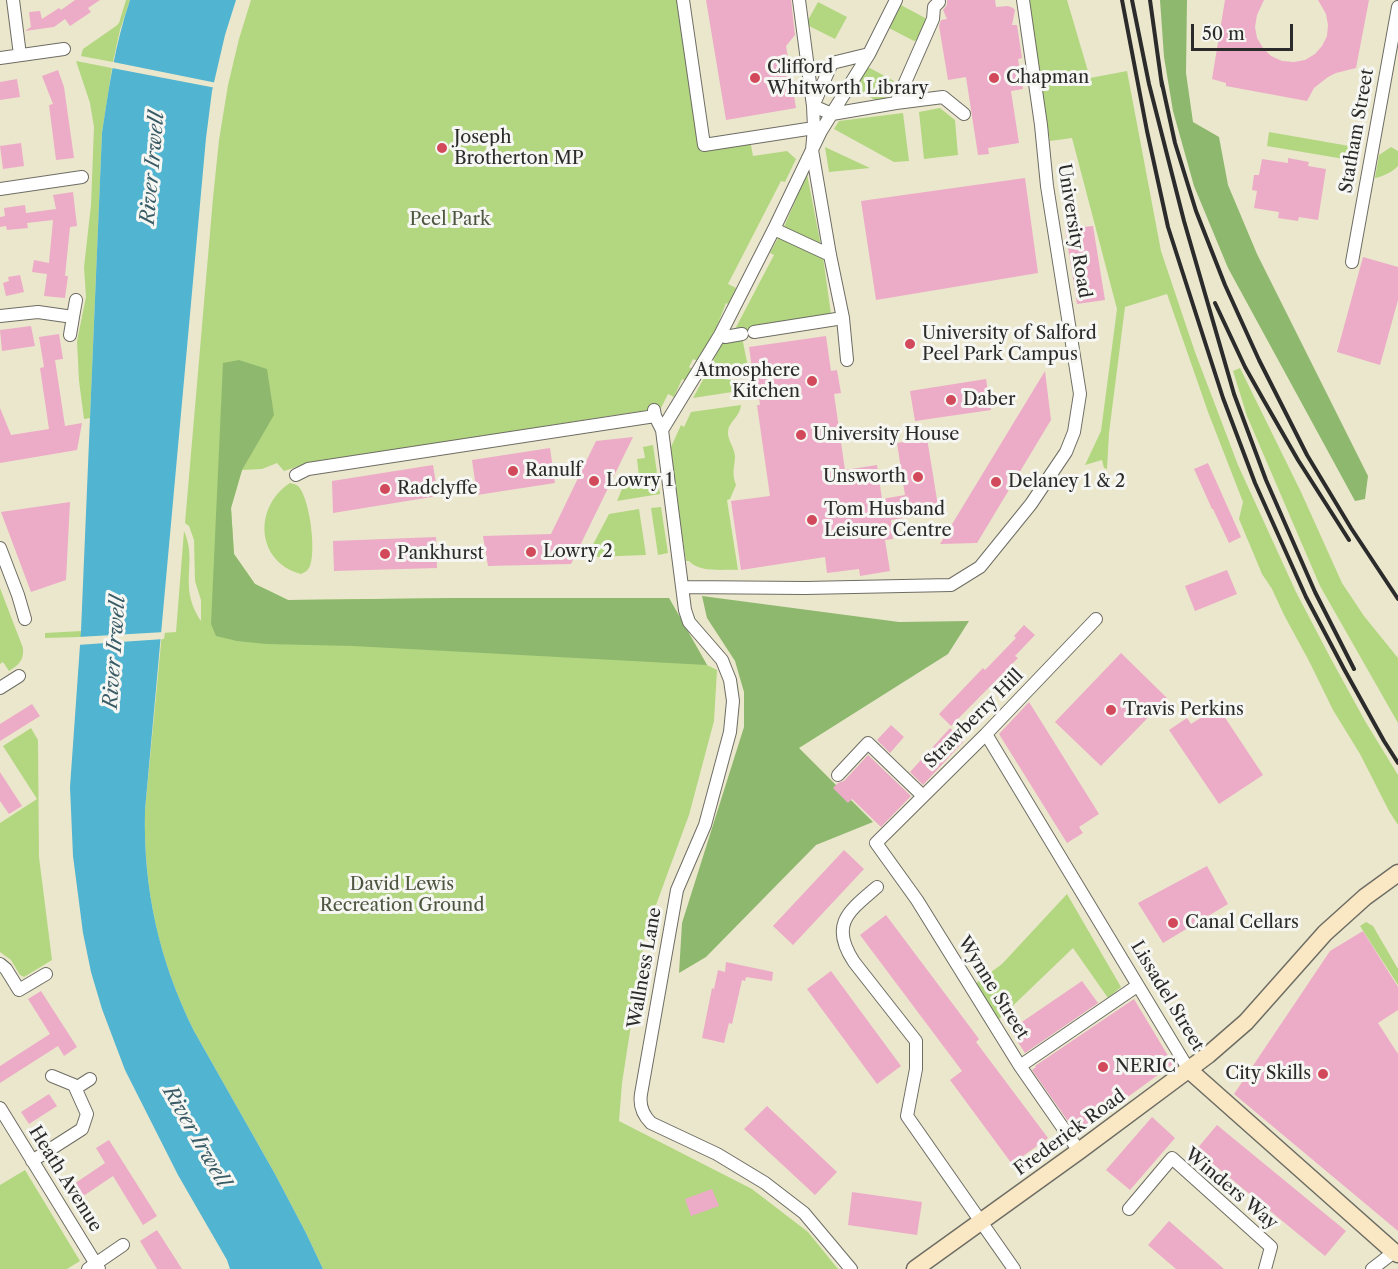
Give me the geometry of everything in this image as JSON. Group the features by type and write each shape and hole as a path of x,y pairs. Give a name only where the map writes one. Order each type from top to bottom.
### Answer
{"main road":[{"name":"Frederick Road","path":"915,1269 1189,1070 1246,1022 1325,933 1355,906 1398,873"},
{"name":"Lissadel Street","path":"1189,1070 1396,1253"}],"street":[{"path":"13,0 20,55"},
{"path":"682,0 704,145 814,128"},
{"path":"799,0 813,106 812,150 843,318 847,360"},
{"path":"662,430 720,335 812,150 869,54 896,0"},
{"name":"University Road","path":"682,587 805,588 951,585 980,567 1031,504 1066,452 1074,432 1080,394 1047,186 1041,124 1023,0"},
{"path":"896,103 933,19 934,7 939,2"},
{"name":"Statham Street","path":"1352,262 1398,7"},
{"path":"0,58 64,49"},
{"path":"813,106 832,63 869,54"},
{"path":"813,106 832,114 943,97 964,114"},
{"path":"0,189 82,177"},
{"path":"774,229 830,255"},
{"path":"70,335 76,300"},
{"path":"0,316 38,312 73,317"},
{"path":"720,335 725,337 843,318"},
{"name":"Wallness Lane","path":"296,475 308,469 654,413 662,430 685,610 689,622 722,660 730,680 734,701 730,732 705,825 677,890 640,1100 641,1106 651,1123 717,1154 785,1198 804,1213 851,1269"},
{"path":"0,548 25,619"},
{"name":"Strawberry Hill","path":"876,843 986,735 1096,619"},
{"path":"0,688 19,676"},
{"name":"Lissadel Street","path":"986,735 1189,1070"},
{"path":"838,775 868,743 923,796"},
{"name":"Wynne Street","path":"876,843 917,900 1020,1066 1079,1151"},
{"path":"877,887 846,916 843,926 846,950 916,1041 916,1069 907,1116 1014,1269"},
{"path":"0,964 6,969 19,990 46,974"},
{"path":"1020,1066 1137,986"},
{"path":"32,1161 82,1129 87,1114 74,1084 52,1076"},
{"path":"76,1088 90,1079"},
{"name":"Heath Avenue","path":"0,1108 95,1267"},
{"name":"Winders Way","path":"1129,1209 1172,1158 1271,1247 1265,1269"},
{"path":"95,1267 123,1245"},
{"path":"1372,1269 1396,1253"}],"green space":[{"path":"126,0 130,0 113,62 81,56 83,49 119,23"},
{"path":"251,0 679,0 702,148 750,140 753,156 787,151 796,159 785,182 781,181 728,284 736,288 728,304 726,303 717,326 698,361 693,359 689,367 692,369 686,381 682,379 674,397 668,394 661,408 308,463 284,471 277,463 262,469 242,470 231,508 234,554 255,584 288,600 669,598 707,665 717,670 714,721 689,815 645,935 622,1083 619,1121 752,1189 808,1232 838,1269 323,1269 275,1174 194,1031 171,978 156,924 147,868 145,810 162,633 176,632 184,531 189,552 190,596 201,621 201,600 195,581 194,540 189,526 185,523 219,140 228,85"},
{"path":"1028,0 1067,0 1090,78 1127,71 1161,251 1195,352 1238,465 1296,592 1365,721 1398,775 1398,825 1360,754 1333,710 1272,589 1262,574 1239,519 1243,502 1208,412 1167,294 1125,307 1109,433 1107,469 1104,468 1102,460 1085,465 1101,431 1117,309 1072,138 1050,141"},
{"path":"1160,0 1187,0 1186,73 1193,122 1219,137 1228,185 1257,254 1368,476 1365,499 1355,501 1228,268 1194,186 1173,111 1164,57"},
{"path":"818,2 847,17 835,39 807,25"},
{"path":"899,4 927,19 917,40 914,41 887,27"},
{"path":"76,61 112,68 102,133 90,418 84,419 77,341 86,297 84,267 91,205 94,127 90,103"},
{"path":"866,66 894,81 884,102 881,103 854,89"},
{"path":"940,108 955,120 958,155 924,159 919,112"},
{"path":"903,113 909,161 894,162 834,129 839,121"},
{"path":"1269,132 1355,147 1359,152 1356,161 1267,146"},
{"path":"825,147 870,168 829,172"},
{"path":"1391,147 1398,151 1398,166 1388,174 1375,178 1379,155"},
{"path":"807,174 821,246 783,229"},
{"path":"779,236 823,257 831,314 733,333 774,255 770,253"},
{"path":"742,337 749,372 730,375 707,372 724,340"},
{"path":"239,360 267,369 274,415 242,470 231,508 234,554 255,584 288,600 669,598 707,665 353,646 266,644 216,636 211,624 223,363"},
{"path":"1240,368 1301,492 1342,583 1364,616 1398,658 1398,723 1320,586 1247,416 1233,371"},
{"path":"705,376 731,380 732,392 693,398"},
{"path":"741,405 728,431 735,456 733,473 736,485 730,499 727,500 738,570 705,569 686,561 671,447 681,425 684,427 691,412"},
{"path":"653,445 660,494 617,501 626,479 639,477 637,459 645,458 643,447"},
{"path":"290,483 298,486 303,494 311,527 311,561 309,568 301,574 286,568 275,558 268,546 265,533 265,519 270,506 278,493"},
{"path":"661,507 668,553 658,555 651,508"},
{"path":"639,509 646,555 592,557 588,554 609,514"},
{"path":"0,588 23,648 20,662 9,671 3,662 0,664"},
{"path":"702,596 899,622 969,621 948,654 799,748 873,822 816,845 706,957 679,973 682,923 744,727 744,692 735,661 707,618"},
{"path":"81,631 81,637 45,638 45,633"},
{"path":"31,728 38,740 39,857 52,960 24,977 20,975 11,960 0,952 0,823 37,799 3,746"},
{"path":"1067,894 1121,987 1108,998 1073,948 998,1020 975,984 1002,964"},
{"path":"1366,922 1373,926 1398,969 1398,985 1360,926"},
{"path":"25,1170 80,1261 67,1269 0,1269 0,1185"}],"water":[{"name":"River Irwell","path":"130,0 236,0 212,91 206,138 145,810 150,896 171,978 194,1031 275,1174 323,1269 230,1269 178,1175 125,1070 102,1009 83,933 73,856 70,787 81,631 102,133 116,49"}],"pier":[{"path":"110,62 217,83 216,88 112,68 109,67"},
{"path":"165,632 164,639 77,645 78,637"}],"building":[{"path":"75,0 100,0 88,8 91,12 70,26 65,19 54,27 25,31 31,27 29,12 40,11 42,19"},
{"name":"Clifford Whitworth Library","path":"706,0 791,0 795,35 786,46 796,108 726,120"},
{"name":"Chapman","path":"947,0 995,0 996,7 1008,6 1015,10 1012,25 1017,25 1022,58 1018,59 1023,89 1011,91 1019,143 988,148 989,154 978,155 966,77 948,80 939,26 941,20 947,19 943,10 947,5"},
{"path":"1225,0 1264,0 1257,15 1255,27 1257,38 1271,56 1282,61 1294,62 1305,60 1315,54 1327,36 1326,14 1318,0 1369,0 1356,68 1328,77 1314,88 1307,101 1226,86 1226,83 1212,79"},
{"path":"58,70 64,87 74,158 56,160 49,105 53,104 42,76"},
{"path":"17,79 20,97 0,100 0,82"},
{"path":"21,143 24,166 3,169 0,146"},
{"path":"1288,158 1309,162 1308,166 1326,169 1318,220 1299,217 1298,221 1278,218 1279,212 1254,208 1257,191 1252,190 1254,175 1259,175 1262,159 1288,163"},
{"path":"1025,178 1038,273 876,300 861,201"},
{"path":"73,192 77,226 70,227 65,298 44,296 47,274 32,272 34,260 49,263 53,220 27,223 28,228 7,230 6,226 0,227 0,217 5,216 4,208 25,205 26,213 56,209 53,195"},
{"path":"1093,226 1105,300 1077,304 1065,229"},
{"path":"1363,257 1398,267 1398,300 1380,365 1337,352"},
{"path":"20,275 24,292 6,296 3,283 9,281 8,277"},
{"path":"31,326 35,346 2,351 0,330"},
{"path":"59,334 63,359 55,360 65,426 82,423 77,450 0,463 0,408 11,435 49,429 40,368 44,367 39,337"},
{"path":"826,336 831,371 837,370 841,393 834,394 845,470 877,465 882,499 905,495 897,443 927,438 939,512 891,520 893,539 885,540 890,571 860,576 859,569 827,573 825,557 741,570 731,501 770,496 757,405 760,405 757,381 754,382 749,347"},
{"name":"Delaney 1 & 2","path":"1045,371 1051,420 977,543 940,544"},
{"name":"Daber","path":"986,379 991,410 915,421 910,391"},
{"path":"633,437 571,564 488,566 483,536 551,534 596,441"},
{"name":"Ranulf","path":"550,448 555,483 477,495 472,460"},
{"path":"1208,463 1241,537 1229,543 1194,469"},
{"name":"Radclyffe","path":"433,465 438,496 333,513 332,481"},
{"path":"70,502 66,580 31,592 1,512"},
{"name":"Pankhurst","path":"436,537 437,568 334,571 333,541"},
{"path":"1227,570 1237,594 1195,611 1185,586"},
{"path":"1024,625 1035,635 1015,656 1018,658 951,726 939,714 983,668 985,670 1016,638 1014,636"},
{"name":"Travis Perkins","path":"1121,653 1167,698 1101,766 1055,722"},
{"path":"1029,702 1099,814 1079,827 1083,833 1067,843 999,734"},
{"path":"32,704 40,716 0,741 0,724"},
{"name":"Travis Perkins","path":"1218,707 1263,775 1219,804 1169,730 1187,718 1191,724"},
{"path":"891,725 904,737 890,753 877,740"},
{"path":"950,728 964,741 923,785 910,772"},
{"path":"868,755 911,796 881,827 852,799 848,803 833,788 844,781"},
{"path":"0,772 22,806 9,814 0,801"},
{"path":"844,850 864,869 793,945 773,926"},
{"name":"Canal Cellars","path":"1207,866 1228,904 1163,943 1138,903"},
{"path":"886,915 979,1039 976,1042 1048,1138 1012,1164 950,1080 962,1071 860,935"},
{"name":"City Skills","path":"1363,931 1398,987 1398,1010 1378,1023 1398,1054 1398,1231 1234,1094 1330,951"},
{"path":"726,962 773,972 772,981 746,977 745,981 742,980 732,1024 729,1023 724,1043 702,1038 712,988 714,989 718,970 725,972"},
{"path":"831,971 901,1066 877,1084 807,989"},
{"path":"1082,981 1098,1003 1025,1053 1014,1036 1017,1034 1013,1028"},
{"path":"41,991 77,1047 64,1056 58,1046 0,1083 0,1066 50,1034 28,999"},
{"name":"NERIC","path":"1134,999 1173,1064 1077,1134 1032,1070"},
{"path":"49,1094 57,1106 29,1124 21,1112"},
{"path":"767,1106 837,1172 815,1195 744,1129"},
{"path":"1152,1117 1175,1138 1130,1190 1106,1170"},
{"path":"1217,1125 1346,1231 1325,1256 1196,1150"},
{"path":"109,1140 157,1216 143,1225 113,1176 76,1201 68,1188 105,1163 96,1148"},
{"path":"712,1189 719,1206 691,1216 685,1199"},
{"path":"852,1192 922,1202 917,1235 848,1225"},
{"path":"1169,1221 1224,1269 1176,1269 1148,1245"},
{"path":"157,1230 182,1269 157,1269 140,1241"}],"railway":[{"path":"1122,0 1168,227 1223,398 1255,483 1306,597 1398,763"},
{"path":"1132,0 1149,84 1184,221 1234,394 1266,480 1315,592 1354,669"},
{"path":"1150,0 1162,86"},
{"path":"1161,79 1175,143 1196,211 1225,285 1259,360 1307,455 1351,528 1398,599"},
{"path":"1215,303 1263,399 1298,460 1349,540"}],"place":[{"name":"Clifford Whitworth Library","path":"755,78"},
{"name":"Chapman","path":"994,78"},
{"name":"Joseph Brotherton MP","path":"442,148"},
{"name":"University of Salford Peel Park Campus","path":"910,344"},
{"name":"Atmosphere Kitchen","path":"812,381"},
{"name":"Daber","path":"951,400"},
{"name":"University House","path":"801,435"},
{"name":"Ranulf","path":"513,471"},
{"name":"Unsworth","path":"918,477"},
{"name":"Lowry 1","path":"594,481"},
{"name":"Delaney 1 & 2","path":"996,482"},
{"name":"Radclyffe","path":"385,489"},
{"name":"Tom Husband Leisure Centre","path":"812,520"},
{"name":"Lowry 2","path":"531,552"},
{"name":"Pankhurst","path":"385,554"},
{"name":"Travis Perkins","path":"1111,710"},
{"name":"Canal Cellars","path":"1173,923"},
{"name":"NERIC","path":"1103,1067"},
{"name":"City Skills","path":"1323,1074"}],"park label":[{"name":"Peel Park","path":"450,220"},
{"name":"David Lewis Recreation Ground","path":"402,895"}]}
